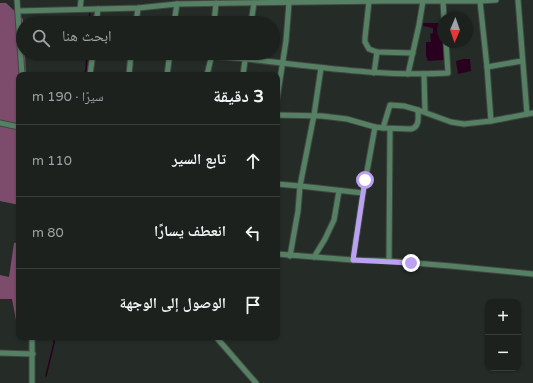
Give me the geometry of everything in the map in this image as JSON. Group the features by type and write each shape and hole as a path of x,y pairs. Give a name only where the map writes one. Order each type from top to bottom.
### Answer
{"street":[{"path":"80,9 81,0"},
{"path":"18,11 138,8 177,4 254,2 496,0"},
{"path":"518,0 527,114"},
{"path":"17,1 18,16"},
{"path":"369,1 365,42 369,50 377,52 413,53"},
{"path":"408,74 423,1"},
{"path":"443,1 444,12"},
{"path":"480,1 491,120"},
{"path":"252,16 254,2"},
{"path":"280,81 286,41 289,2"},
{"path":"215,16 216,3"},
{"path":"175,16 177,4"},
{"path":"137,16 138,8"},
{"path":"97,16 98,9"},
{"path":"254,60 374,73 448,73 446,48"},
{"path":"374,73 377,52"},
{"path":"21,60 22,72"},
{"path":"90,72 92,60"},
{"path":"129,72 130,60"},
{"path":"167,72 169,60"},
{"path":"208,72 210,60"},
{"path":"243,72 245,60"},
{"path":"487,67 522,61"},
{"path":"290,256 298,211 300,186 314,115 321,68"},
{"path":"424,74 425,112"},
{"path":"382,128 390,105 404,106 458,123 472,123 533,113"},
{"path":"280,115 314,115 340,118 375,127 410,129 414,128 417,123 418,110"},
{"path":"0,123 16,126"},
{"path":"353,260 375,127"},
{"path":"389,261 390,129"},
{"path":"280,184 363,193"},
{"path":"314,258 334,220 339,191"},
{"path":"280,254 314,258 458,266 533,274"},
{"path":"32,340 32,383"},
{"path":"219,340 256,383"},
{"path":"0,353 32,354"}],"shaded area":[{"path":"0,3 6,3 20,16 16,16 16,60 25,60 26,72 16,72 16,204 0,201"},
{"path":"437,23 437,48 445,48 446,57 443,60 428,61 426,56 426,42 431,42 430,34 433,33 433,28 423,26 422,24"},
{"path":"470,59 471,71 458,74 456,61"},
{"path":"14,243 16,243 16,321 12,299 0,299 0,275 9,277"}],"waterway":[{"path":"90,12 90,16"},
{"path":"85,72 87,60"},
{"path":"46,376 54,340"}],"route":[{"path":"365,180 353,260 411,263"}]}
